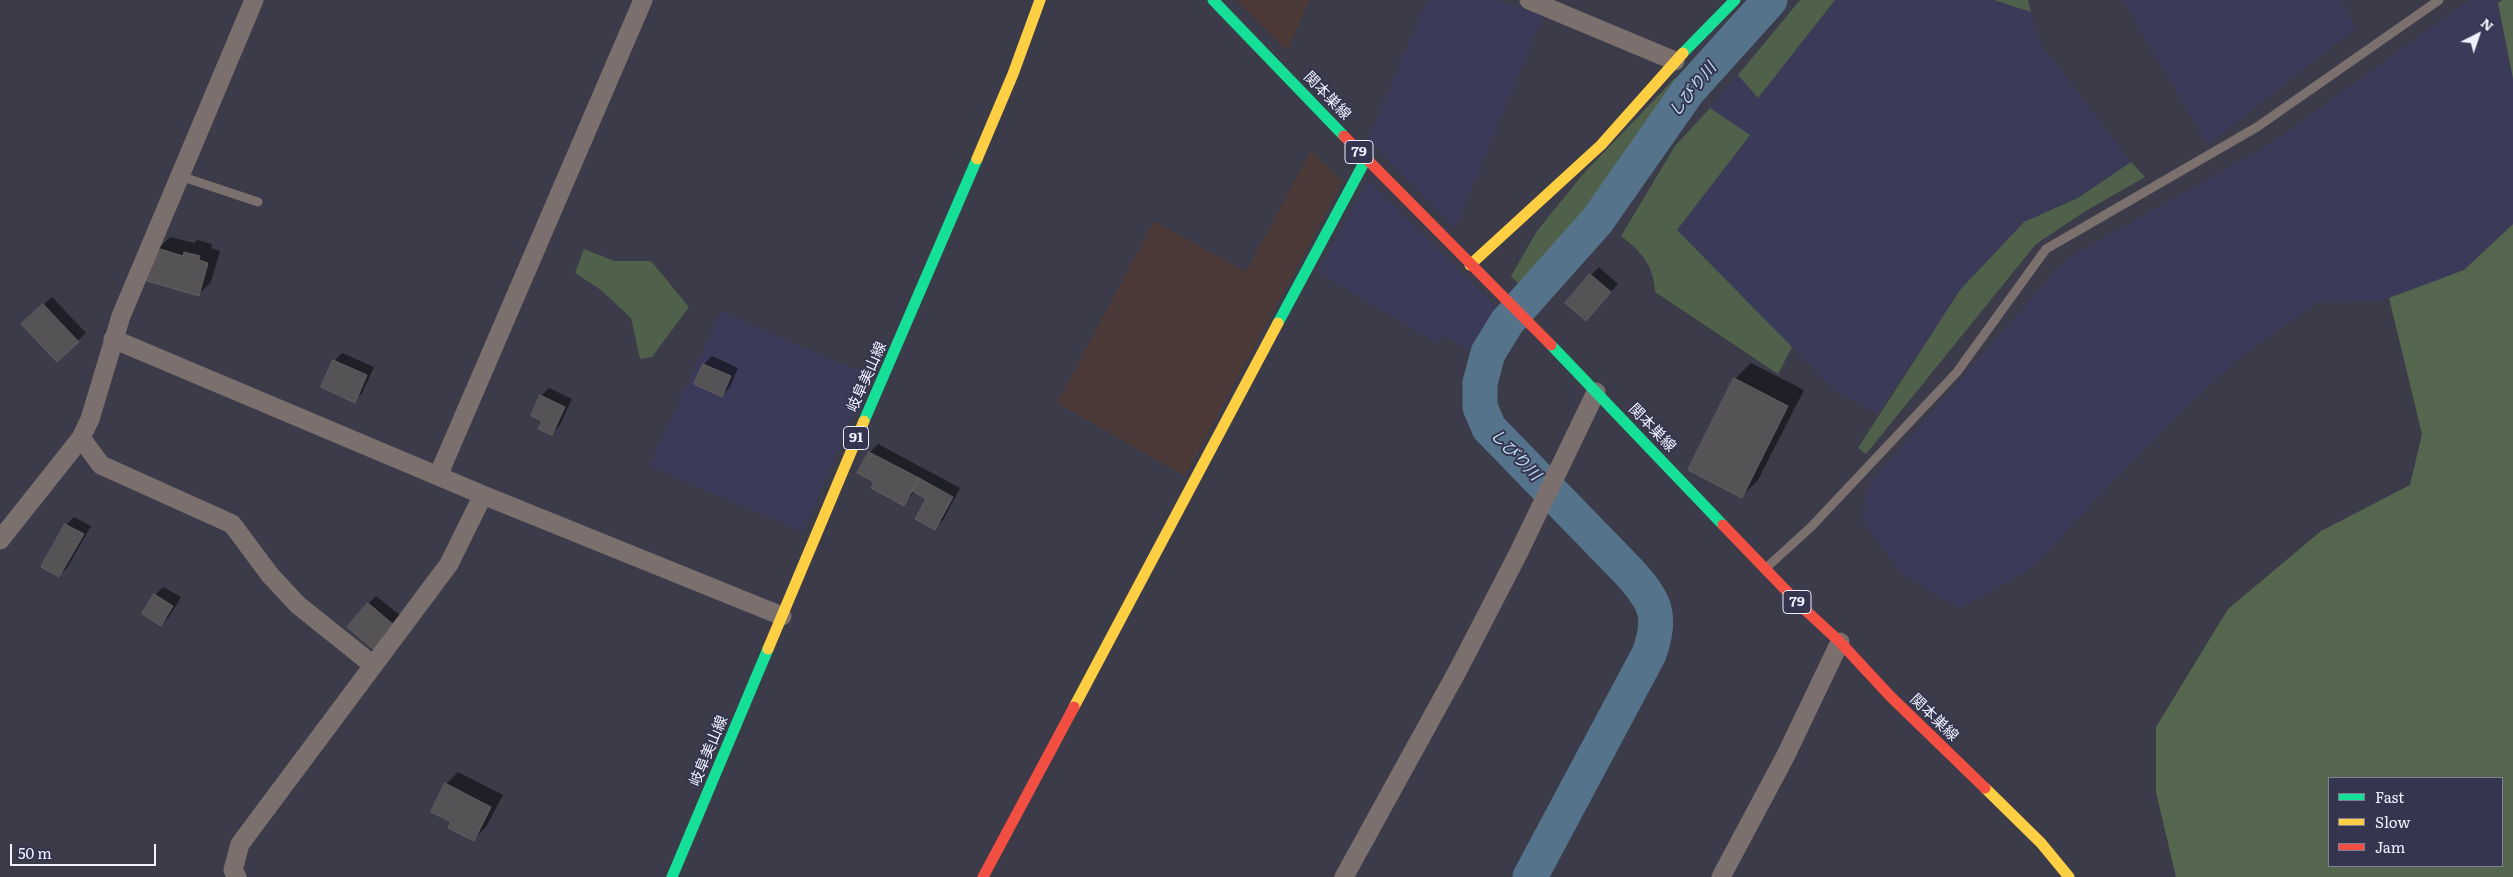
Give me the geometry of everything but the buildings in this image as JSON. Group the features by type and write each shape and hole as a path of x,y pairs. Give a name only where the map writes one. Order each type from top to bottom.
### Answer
{"main road":[{"name":"岐阜美山線","path":"673,877 862,423 884,377 1014,74 1040,0"},
{"name":"関本巣線","path":"1214,0 1366,159 1596,392 1801,606 1840,642 1890,696 2041,843 2069,877"},
{"path":"1470,265 1601,145 1674,61 1736,0"},
{"path":"982,877 1366,159"}],"street":[{"path":"0,540 81,438 90,419 121,316 254,0"},
{"path":"438,476 643,0"},
{"path":"1529,0 1674,61"},
{"path":"114,339 483,495 782,616"},
{"path":"1344,877 1458,670 1518,554 1596,392"},
{"path":"81,438 101,465 232,524 270,575 298,605 373,665"},
{"path":"237,877 233,870 240,844 449,564 483,495"},
{"path":"1721,877 1786,755 1840,642"}],"lane":[{"path":"1766,568 1811,527 1957,372 2046,249 2258,127 2439,0"},
{"path":"180,176 258,202"}],"shaded area":[{"path":"1236,0 1310,0 1287,51"},
{"path":"1427,0 1498,0 1543,16 1455,229 1368,139"},
{"path":"1835,0 1994,0 2031,12 2039,41 2131,162 2078,198 2024,222 1960,290 1878,414 1834,390 1676,230 1750,136 1710,108 1738,75 1758,97"},
{"path":"2122,0 2340,0 2356,28 2208,145"},
{"path":"2469,0 2497,0 2513,79 2513,224 2464,270 2430,285 2380,301 2318,302 2243,355 2188,405 2116,478 2032,568 1959,609 1900,572 1862,519 1869,484 2066,259 2273,142"},
{"path":"1311,150 1343,182 1185,476 1057,403 1154,221 1246,272"},
{"path":"1368,180 1503,314 1481,358 1443,335 1439,345 1318,272"},
{"path":"721,311 869,376 803,532 649,466"}],"green space":[{"path":"1800,0 1835,0 1758,98 1738,75"},
{"path":"1994,0 2028,0 2031,12"},
{"path":"2502,0 2513,0 2513,79 2498,3"},
{"path":"1675,78 1683,83 1527,293 1511,276 1537,231 1583,174"},
{"path":"1710,108 1750,135 1677,230 1792,347 1778,374 1655,292 1652,275 1645,260 1621,236 1675,146"},
{"path":"2131,162 2145,177 2084,212 2036,244 1866,454 1858,448 1960,290 2024,222 2078,198"},
{"path":"2513,224 2513,877 2176,877 2156,792 2156,727 2228,609 2321,531 2410,485 2422,434 2389,298 2464,270"},
{"path":"584,249 614,261 651,261 689,307 652,357 640,359 631,318 601,290 575,273"}],"waterway":[{"name":"しびり川","path":"1530,877 1649,654 1656,619 1650,600 1629,572 1489,428 1480,407 1480,383 1488,353 1507,322 1597,221 1688,91 1770,0"}],"traffic: fast":[{"path":"1213,0 1344,136"},
{"path":"1683,53 1735,0"},
{"path":"864,421 977,159"},
{"path":"1278,323 1366,159"},
{"path":"1551,345 1723,525"},
{"path":"672,877 768,649"}],"traffic: slow":[{"path":"977,159 1013,74 1040,0"},
{"path":"1470,265 1601,145 1683,53"},
{"path":"1074,707 1278,323"},
{"path":"768,649 864,421"},
{"path":"1985,788 2041,843 2069,877"}],"traffic: jam":[{"path":"1344,136 1551,345"},
{"path":"1723,525 1801,606 1840,642 1890,696 1985,788"},
{"path":"983,877 1074,707"}]}
